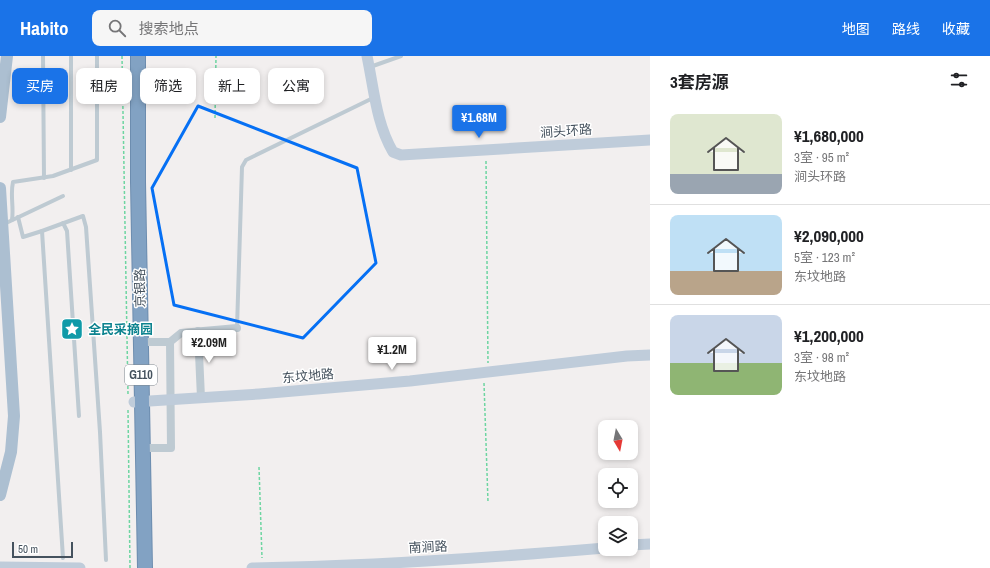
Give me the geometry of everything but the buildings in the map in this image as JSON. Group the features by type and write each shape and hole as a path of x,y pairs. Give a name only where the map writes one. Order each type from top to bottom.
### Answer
{"highway":[{"name":"京银路","path":"129,56 130,158 140,342 133,404 142,448 145,568"},
{"name":"京银路","path":"130,158 138,56"},
{"name":"京银路","path":"131,183 136,568"}],"main road":[{"path":"0,118 7,56"},
{"path":"0,188 7,222 1,242 14,416 11,452 0,495"}],"street":[{"name":"涧头环路","path":"367,56 380,124 386,140 393,152 401,155 650,140"},
{"path":"140,342 170,342 181,333 237,328"},
{"path":"198,331 201,398"},
{"path":"142,448 170,448 170,342"},
{"name":"东坟地路","path":"133,404 410,382 627,356 650,355"},
{"path":"638,545 650,544"},
{"name":"南涧路","path":"252,568 380,566 598,549"},
{"path":"0,567 80,568"}],"lane":[{"path":"43,56 44,178"},
{"path":"71,56 71,170"},
{"path":"7,222 14,209 11,190 13,182 44,178 97,160 97,56"},
{"path":"370,68 395,57 401,56"},
{"path":"237,328 242,167 246,160 375,97"},
{"path":"7,222 63,196"},
{"path":"18,217 23,236 42,231 83,216 86,227 100,432 106,560"},
{"path":"63,223 67,231 79,416"},
{"path":"42,231 63,558"}],"path":[{"path":"122,56 131,183 133,404 130,568"},
{"path":"215,118 216,56"},
{"path":"486,161 486,372 488,502"},
{"path":"259,467 263,568"}],"highlighted area":[{"path":"198,106 357,168 376,263 303,338 174,305 152,188"}],"place":[{"name":"全民采摘园","path":"72,329"}]}
